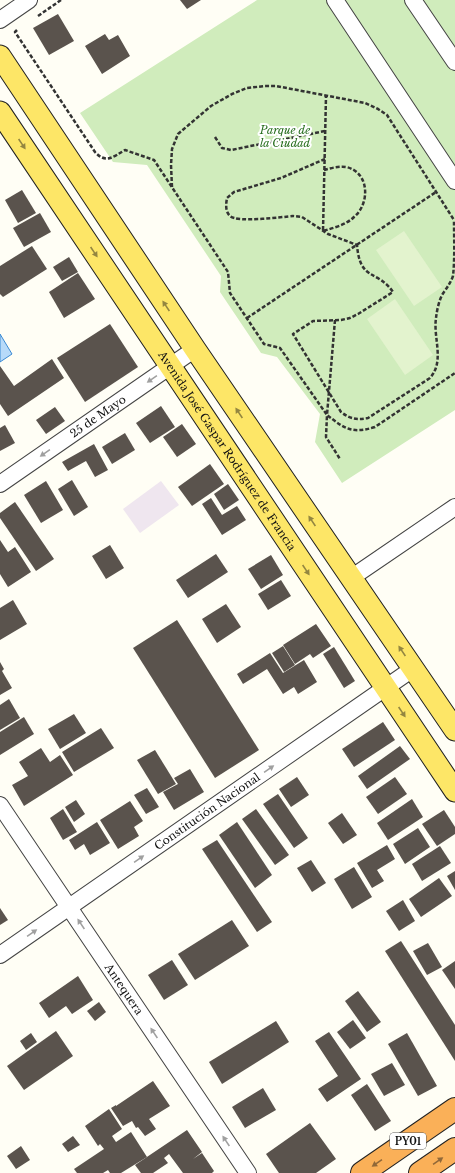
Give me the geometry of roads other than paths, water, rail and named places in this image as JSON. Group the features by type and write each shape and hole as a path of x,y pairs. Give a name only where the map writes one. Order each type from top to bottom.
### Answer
{"highway":[{"name":"PY01","path":"362,1173 455,1109"},
{"path":"420,1173 455,1149"}],"main road":[{"path":"0,56 195,349 455,730"},
{"name":"Avenida José Gaspar Rodríguez de Francia","path":"0,112 455,791"}],"street":[{"path":"0,20 29,0"},
{"path":"335,0 455,181"},
{"path":"414,0 455,62"},
{"name":"25 de Mayo","path":"0,484 195,349"},
{"path":"351,578 455,507"},
{"name":"Constitución Nacional","path":"0,955 414,668"},
{"name":"Antequera","path":"0,805 248,1173"}],"water":[{"path":"0,334 12,354 0,362"}],"park label":[{"name":"Parque de la Ciudad","path":"285,136"}]}
